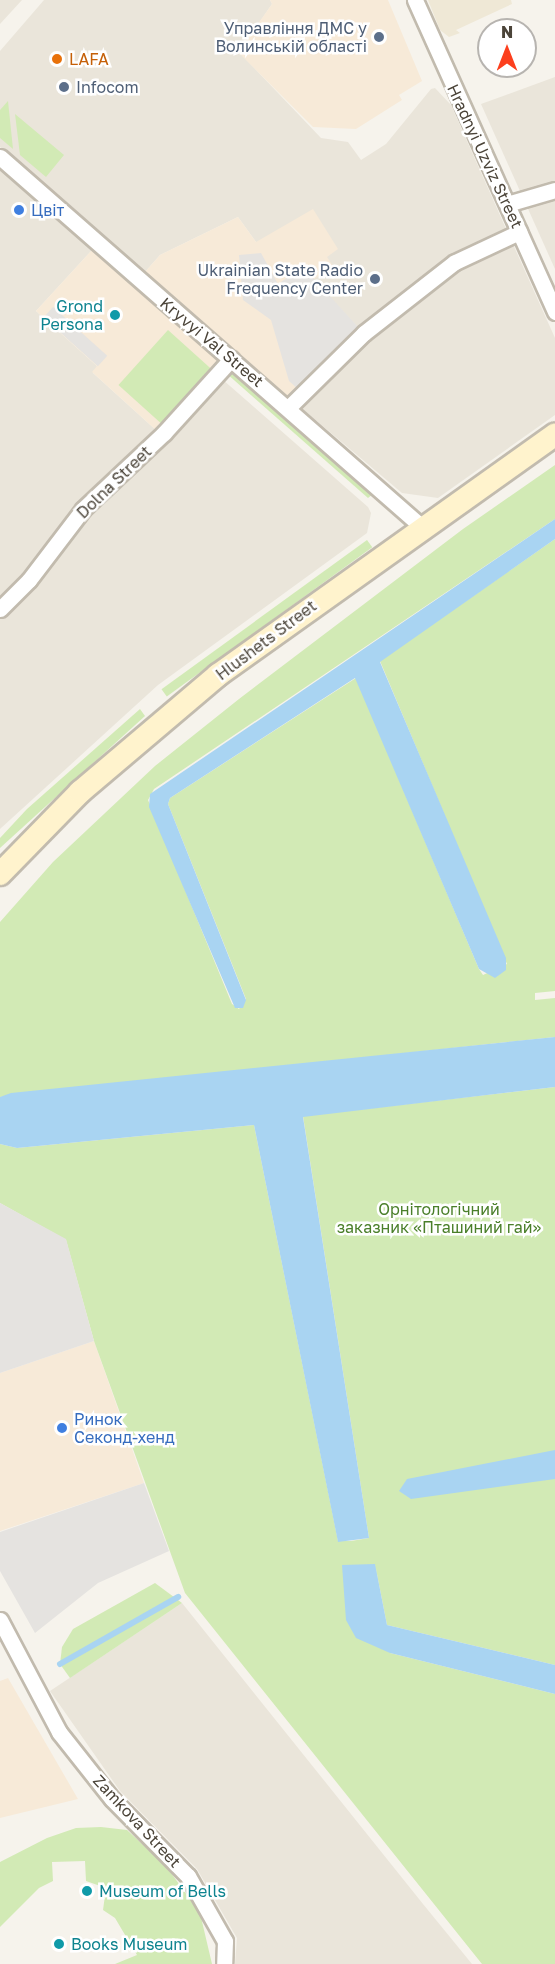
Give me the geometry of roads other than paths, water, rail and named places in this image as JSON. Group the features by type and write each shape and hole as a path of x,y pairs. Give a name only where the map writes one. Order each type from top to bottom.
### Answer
{"main road":[{"name":"Hlushets Street","path":"0,874 80,792 209,682 555,435"}],"street":[{"name":"Hradnyi Uzviz Street","path":"415,0 555,312"},
{"name":"Kryvyi Val Street","path":"0,157 289,407 423,528"},
{"path":"507,204 555,190"},
{"path":"289,407 364,333 455,262 519,232"},
{"name":"Dolna Street","path":"0,609 29,580 83,509 164,434 231,359"},
{"name":"Zamkova Street","path":"0,1620 59,1732 112,1800 188,1876 225,1941 224,1964"}],"water":[{"path":"555,519 555,539 380,662 506,958 506,970 495,978 479,969 355,678 170,798 168,804 246,1000 243,1008 235,1008 149,807 150,794"},
{"path":"555,1037 555,1087 303,1117 369,1538 338,1542 254,1125 17,1148 0,1144 0,1097 11,1093"},
{"path":"555,1450 555,1479 411,1499 399,1491 407,1479"},
{"path":"375,1564 387,1625 555,1665 555,1694 390,1653 356,1638 346,1620 342,1565"}],"waterway":[{"path":"60,1664 178,1597"}],"place":[{"name":"Управління ДМС у Волинській області","path":"379,37"},
{"name":"LAFA","path":"57,59"},
{"name":"Infocom","path":"64,87"},
{"name":"Цвіт","path":"19,210"},
{"name":"Ukrainian State Radio Frequency Center","path":"375,279"},
{"name":"Grond Persona","path":"115,315"},
{"name":"Ринок Секонд-хенд","path":"62,1428"},
{"name":"Museum of Bells","path":"87,1891"},
{"name":"Books Museum","path":"59,1944"}],"park label":[{"name":"Орнітологічний заказник «Пташиний гай»","path":"439,1218"}]}
